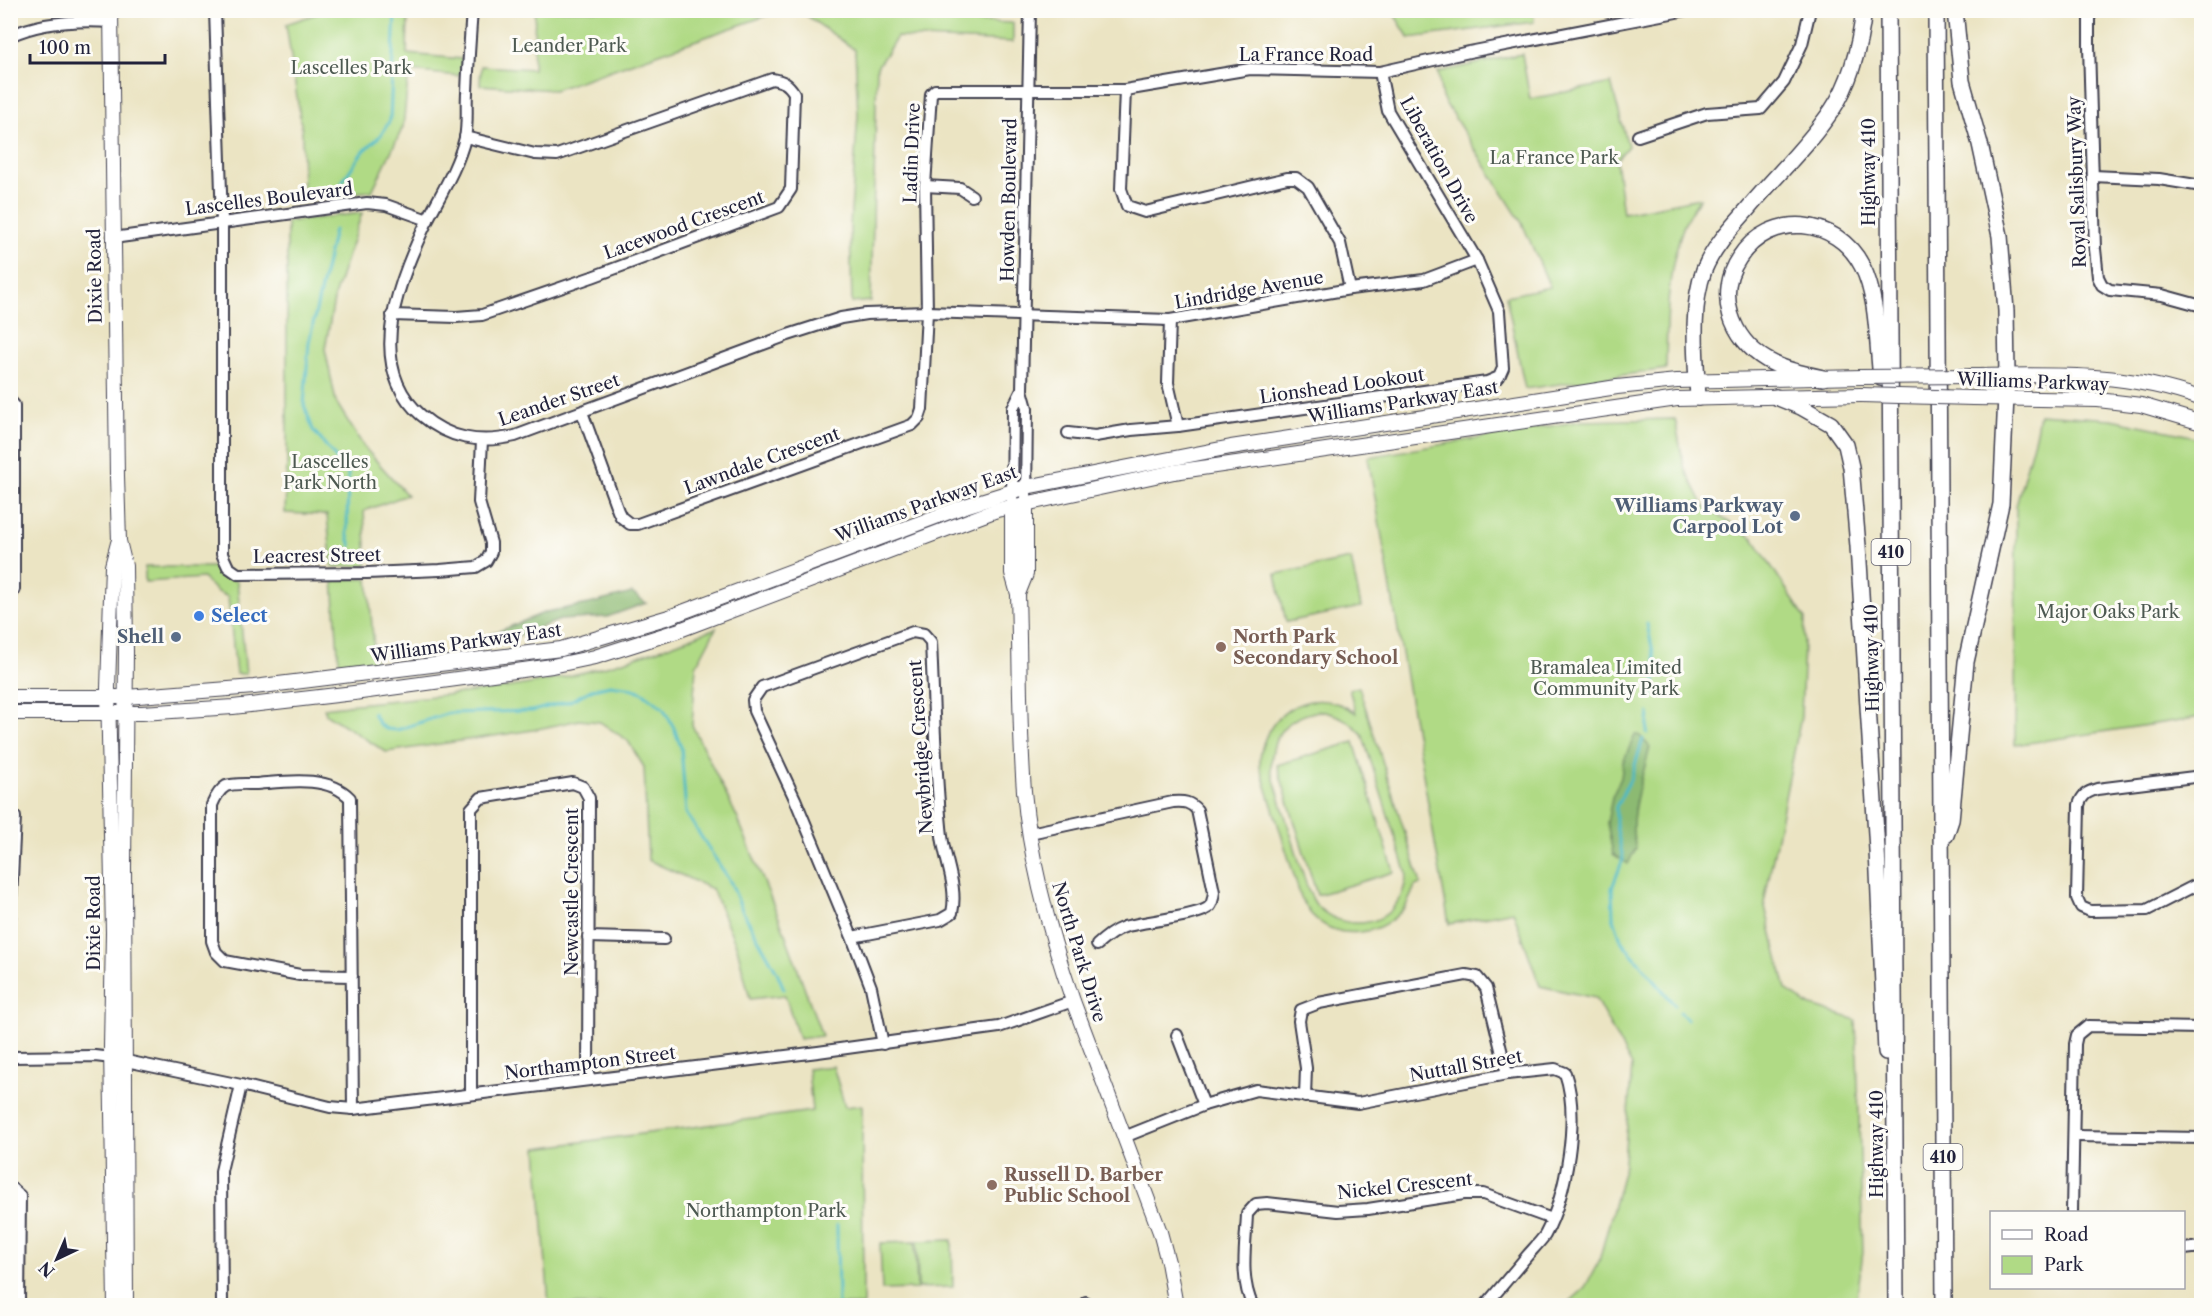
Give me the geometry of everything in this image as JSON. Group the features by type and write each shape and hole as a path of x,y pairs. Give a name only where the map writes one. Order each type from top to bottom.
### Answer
{"highway":[{"path":"1698,398 1696,310 1704,270 1720,242 1757,197 1802,149 1832,109 1850,70 1864,10"},
{"name":"Highway 410","path":"1888,10 1896,1305"},
{"name":"410","path":"1936,10 1944,1305"},
{"path":"1941,852 1951,820 1966,662 2001,504 2007,375 2006,311 2000,236 1980,144 1962,81 1954,10"},
{"path":"1823,378 1783,367 1758,354 1742,339 1728,311 1729,280 1737,259 1758,239 1784,227 1799,225 1818,227 1834,234 1849,246 1863,268 1872,297 1883,405 1889,423"},
{"path":"1776,397 1801,407 1831,424 1846,445 1851,467 1859,557 1877,850 1887,1066 1896,1094"}],"main road":[{"name":"Dixie Road","path":"111,16 118,541 112,566 108,711 126,1305"},
{"name":"Williams Parkway","path":"1862,377 2102,376 2149,383 2202,399"},
{"name":"Williams Parkway East","path":"10,698 126,697 276,685 561,650 669,617 965,506 1026,487 1231,447 1617,387 1697,381 1862,377"},
{"name":"Williams Parkway East","path":"10,713 126,712 233,707 552,666 595,657 677,631 820,578 963,521 1019,505 1174,472 1632,404 1698,398 1861,395"},
{"name":"Williams Parkway","path":"1861,395 2098,400 2141,405 2202,423"},
{"name":"North Park Drive","path":"1019,505 1026,574 1018,594 1024,792 1036,871 1060,964 1160,1232 1176,1305"},
{"name":"Dixie Road","path":"115,1305 126,712 125,566 118,541"}],"street":[{"path":"215,10 222,222"},
{"name":"Leander Street","path":"472,10 465,137 454,168 407,269 392,315 389,337 390,363 397,384 412,407 435,427 465,439 482,441 515,436 788,335 841,318 866,314 927,312 1023,316"},
{"name":"Howden Boulevard","path":"1019,505 1026,487 1027,408 1022,390 1030,10"},
{"name":"La France Road","path":"1028,91 1125,90 1250,69 1380,72 1469,52 1687,10"},
{"path":"1638,136 1707,113 1761,109 1784,82 1802,44 1810,10"},
{"name":"Royal Salisbury Way","path":"2093,10 2090,18 2089,46 2096,268 2102,285 2110,290 2162,295 2202,306"},
{"path":"10,36 22,30 111,16"},
{"name":"Liberation Drive","path":"1380,72 1388,111 1477,260"},
{"name":"Lacewood Crescent","path":"392,315 456,317 482,315 592,277 779,207 791,189 794,93 782,80 772,79 557,154 535,154 465,137"},
{"name":"Ladin Drive","path":"927,312 925,186 931,94 935,90 1028,91"},
{"path":"1125,90 1121,189 1127,206 1145,212 1287,178 1296,178 1308,187 1340,243 1350,289"},
{"path":"2093,176 2159,179 2202,186"},
{"path":"925,186 960,188 972,196"},
{"name":"Lascelles Boulevard","path":"113,238 367,203 386,205 428,220"},
{"name":"Leacrest Street","path":"222,222 222,554 228,567 238,574 367,573 476,567 486,561 490,552 490,543 479,502 482,441"},
{"name":"Lindridge Avenue","path":"1023,316 1170,320 1350,289 1424,280 1477,260"},
{"name":"Lionshead Lookout","path":"1068,433 1095,436 1178,426 1487,382 1499,376 1503,368 1499,311 1477,260"},
{"name":"Lawndale Crescent","path":"582,412 621,517 630,524 638,524 912,425 919,418 922,409 927,312"},
{"path":"1170,320 1168,383 1178,426"},
{"name":"Howden Boulevard","path":"1019,505 1012,490 1013,408 1022,390"},
{"path":"10,401 14,405 14,589 10,597"},
{"name":"Newbridge Crescent","path":"852,937 940,920 952,913 955,900 943,838 937,771 931,642 924,634 913,632 762,687 753,700 754,711 795,799 871,987 883,1044"},
{"path":"2202,776 2097,789 2081,797 2077,898 2081,907 2090,911 2147,910 2202,882"},
{"path":"352,976 300,975 225,961 216,952 212,941 212,805 217,794 227,785 300,781 332,787 343,791 350,798 352,976 353,1108"},
{"name":"Newcastle Crescent","path":"471,1094 470,815 474,803 481,798 573,783 583,787 589,798 588,1079"},
{"path":"1030,833 1173,802 1184,801 1197,810 1214,892 1210,906 1197,912 1125,927 1113,932 1097,945"},
{"path":"10,813 15,817 10,920"},
{"path":"588,937 664,939"},
{"path":"1305,1097 1306,1068 1299,1022 1301,1010 1319,1003 1466,975 1477,977 1486,988 1507,1074"},
{"name":"Northampton Street","path":"10,1056 95,1056 119,1059 242,1085 330,1107 353,1108 883,1044 999,1027 1073,1001"},
{"path":"2072,1211 2075,1044 2080,1031 2088,1026 2202,1028"},
{"path":"1177,1035 1204,1105"},
{"name":"Nuttall Street","path":"1124,1137 1204,1105 1256,1090 1358,1103 1507,1074 1555,1069 1565,1072 1569,1084 1572,1128 1566,1172 1552,1219 1544,1237 1485,1305"},
{"path":"222,1305 221,1171 242,1085"},
{"path":"2074,1136 2202,1138"},
{"path":"10,1187 20,1196 19,1305"},
{"name":"Nickel Crescent","path":"1253,1305 1249,1298 1244,1266 1247,1214 1256,1204 1267,1203 1338,1211 1368,1209 1464,1194 1483,1194 1552,1219"},
{"path":"2185,1250 2202,1247"}],"green space":[{"name":"Lascelles Park","path":"328,10 408,11 407,54 462,59 459,76 409,71 403,127 372,191 303,198 302,131 286,24"},
{"name":"Leander Park","path":"535,10 780,11 554,90 480,85 481,66 533,69"},
{"path":"800,11 910,11 910,19 1013,23 1013,42 897,37 877,67 871,301 852,303 850,225 858,115 855,50"},
{"path":"1392,11 1533,11 1534,22 1409,38"},
{"name":"La France Park","path":"1522,54 1530,99 1611,83 1628,146 1616,160 1623,213 1700,198 1683,227 1673,264 1668,299 1666,369 1525,389 1506,296 1550,287 1522,223 1442,98 1438,72"},
{"name":"Lascelles Park North","path":"362,213 335,294 325,349 336,402 364,447 407,495 364,511 367,566 332,567 327,515 285,513 287,222"},
{"name":"Major Oaks Park","path":"2039,414 2111,419 2201,440 2201,717 2015,745 2016,506"},
{"name":"Bramalea Limited Community Park","path":"1675,419 1684,467 1704,506 1753,538 1805,618 1801,717 1764,903 1786,989 1806,1004 1856,1020 1863,1252 1856,1305 1566,1305 1584,1289 1599,1261 1623,1172 1632,1066 1595,998 1540,986 1513,911 1449,924 1368,457 1580,421"},
{"path":"1351,559 1361,607 1286,622 1276,574"},
{"path":"145,567 217,567 224,577 237,581 246,674 236,674 228,597 216,591 203,578 145,582"},
{"path":"333,578 368,579 375,661 340,664"},
{"path":"632,593 646,603 607,617 560,620 493,645 482,638 546,612"},
{"path":"716,628 696,666 692,725 737,817 783,928 822,1036 799,1039 785,995 750,999 737,947 712,889 648,860 644,767 628,741 600,722 579,720 533,730 386,752 326,714 324,708 491,690 546,681 632,658"},
{"path":"1359,687 1421,884 1415,886 1405,907 1395,917 1372,930 1359,932 1346,932 1322,923 1311,914 1301,898 1260,767 1261,752 1266,737 1283,714 1295,706 1323,701 1341,705 1356,713 1349,689","holes":["1319,711 1343,718 1362,734 1407,874 1402,893 1396,904 1388,912 1369,922 1346,922 1336,919 1317,906 1308,890 1271,770 1274,747 1282,730 1297,718"]},
{"path":"1635,735 1639,735 1650,747 1634,811 1633,836 1636,848 1628,864 1613,854 1607,823 1612,797 1621,778 1623,762"},
{"path":"1354,742 1394,872 1317,895 1277,765"},
{"name":"Northampton Park","path":"833,1066 845,1107 862,1105 863,1305 549,1305 537,1148 812,1111 808,1069"},
{"path":"952,1240 953,1287 918,1288 917,1241"},
{"path":"915,1242 917,1289 882,1290 880,1243"}],"waterway":[{"path":"342,182 361,154 381,135 390,120 395,10"},
{"path":"334,230 309,342 304,405 313,430 348,473 347,533 351,546"},
{"path":"1647,624 1657,670 1652,697"},
{"path":"373,713 378,723 386,729 397,730 449,713 532,711 570,701 593,689 610,685 642,692 663,708 674,728 681,747 686,813 731,883 742,910 784,989"},
{"path":"1647,733 1649,713"},
{"path":"1643,739 1631,778 1616,807 1616,825 1623,859 1612,888 1613,916 1622,942 1675,1005"},
{"path":"1680,1012 1687,1019"},
{"path":"837,1225 838,1306"}],"place":[{"name":"Williams Parkway Carpool Lot","path":"1795,516"},
{"name":"Select","path":"199,616"},
{"name":"Shell","path":"176,637"},
{"name":"North Park Secondary School","path":"1221,647"},
{"name":"Russell D. Barber Public School","path":"992,1185"}]}
